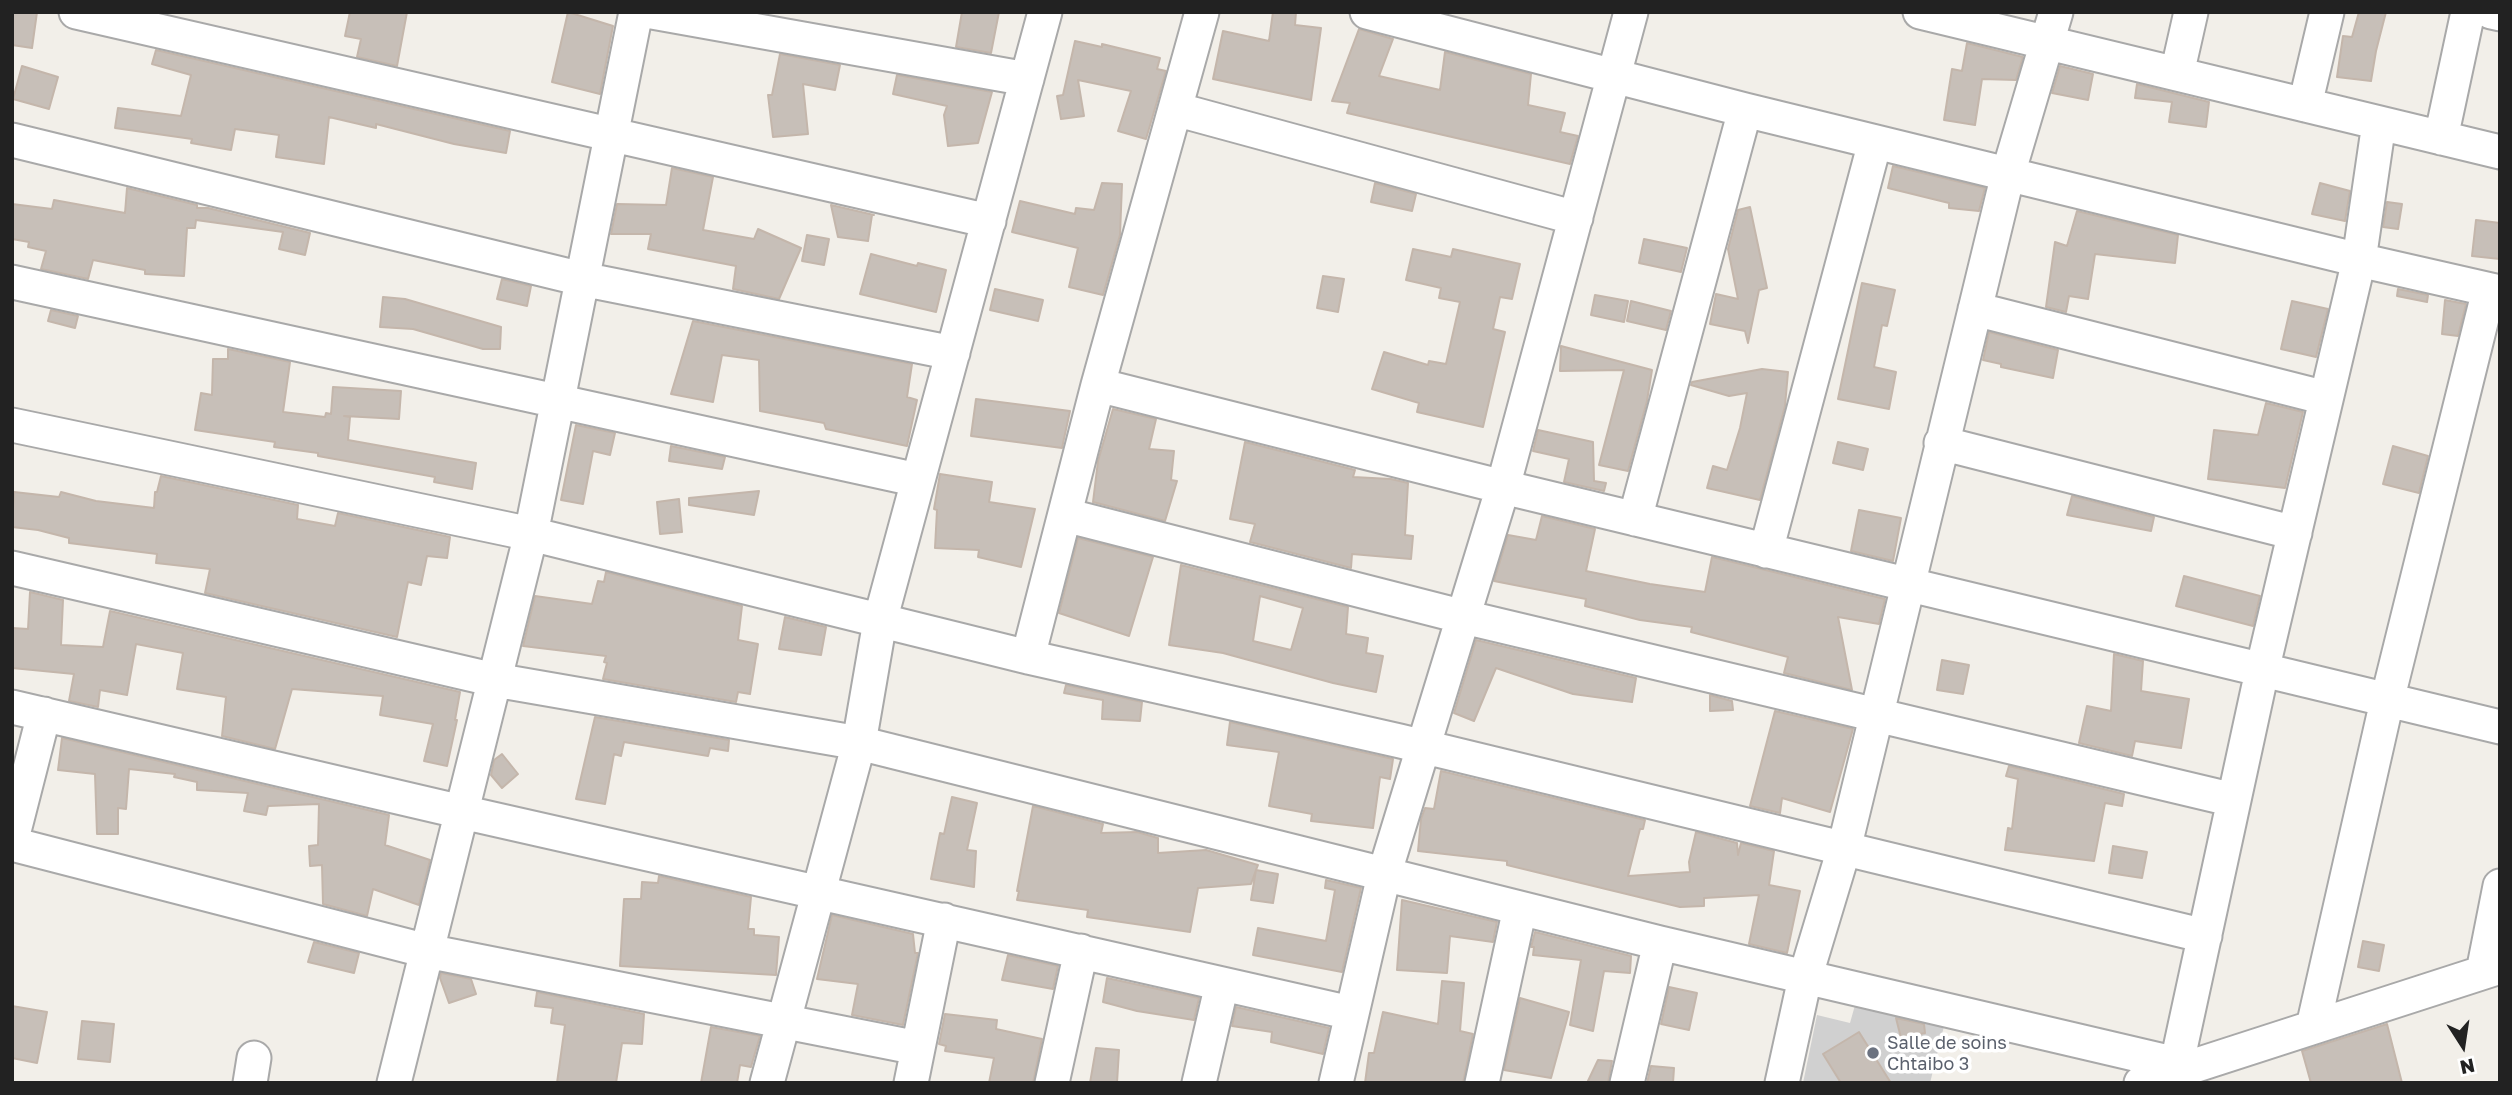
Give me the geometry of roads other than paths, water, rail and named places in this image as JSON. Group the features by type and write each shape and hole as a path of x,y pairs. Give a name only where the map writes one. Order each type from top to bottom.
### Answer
{"street":[{"path":"76,12 989,221"},
{"path":"394,1083 531,534 636,12"},
{"path":"652,12 1027,79"},
{"path":"767,1083 859,743 880,621 1045,12"},
{"path":"1028,657 1098,385 1202,12"},
{"path":"1367,12 1745,110 2494,291 2387,701 2313,1027"},
{"path":"1336,1083 1384,875 1503,487 1631,12"},
{"path":"1920,12 2052,28 2177,74 2500,152"},
{"path":"2177,74 2191,12"},
{"path":"2305,105 2327,12"},
{"path":"2441,138 2468,12"},
{"path":"2491,12 2500,14"},
{"path":"1782,1083 1805,978 1844,849 2008,174 2052,28"},
{"path":"1175,109 1576,218"},
{"path":"1636,519 1745,110"},
{"path":"2176,1068 2262,671 2359,260 2379,122"},
{"path":"12,141 582,279 953,353"},
{"path":"1766,551 1875,142"},
{"path":"12,282 918,480"},
{"path":"1975,309 2326,398"},
{"path":"1098,385 1503,487 2500,727"},
{"path":"12,425 531,534 1028,657 1424,747 2205,936"},
{"path":"1941,443 2295,533"},
{"path":"1065,514 1464,617 2234,800"},
{"path":"12,568 495,680 859,743 1384,875 2176,1068"},
{"path":"12,706 462,812 1351,1013"},
{"path":"44,714 12,841 427,950 918,1048"},
{"path":"2141,1083 2176,1068 2491,970 2500,887"},
{"path":"1482,1083 1520,908"},
{"path":"911,1083 944,920"},
{"path":"1627,1083 1660,943"},
{"path":"1052,1083 1081,951"},
{"path":"1199,1083 1222,984"}],"place":[{"name":"Salle de soins Chtaibo 3","path":"1873,1053"}]}
